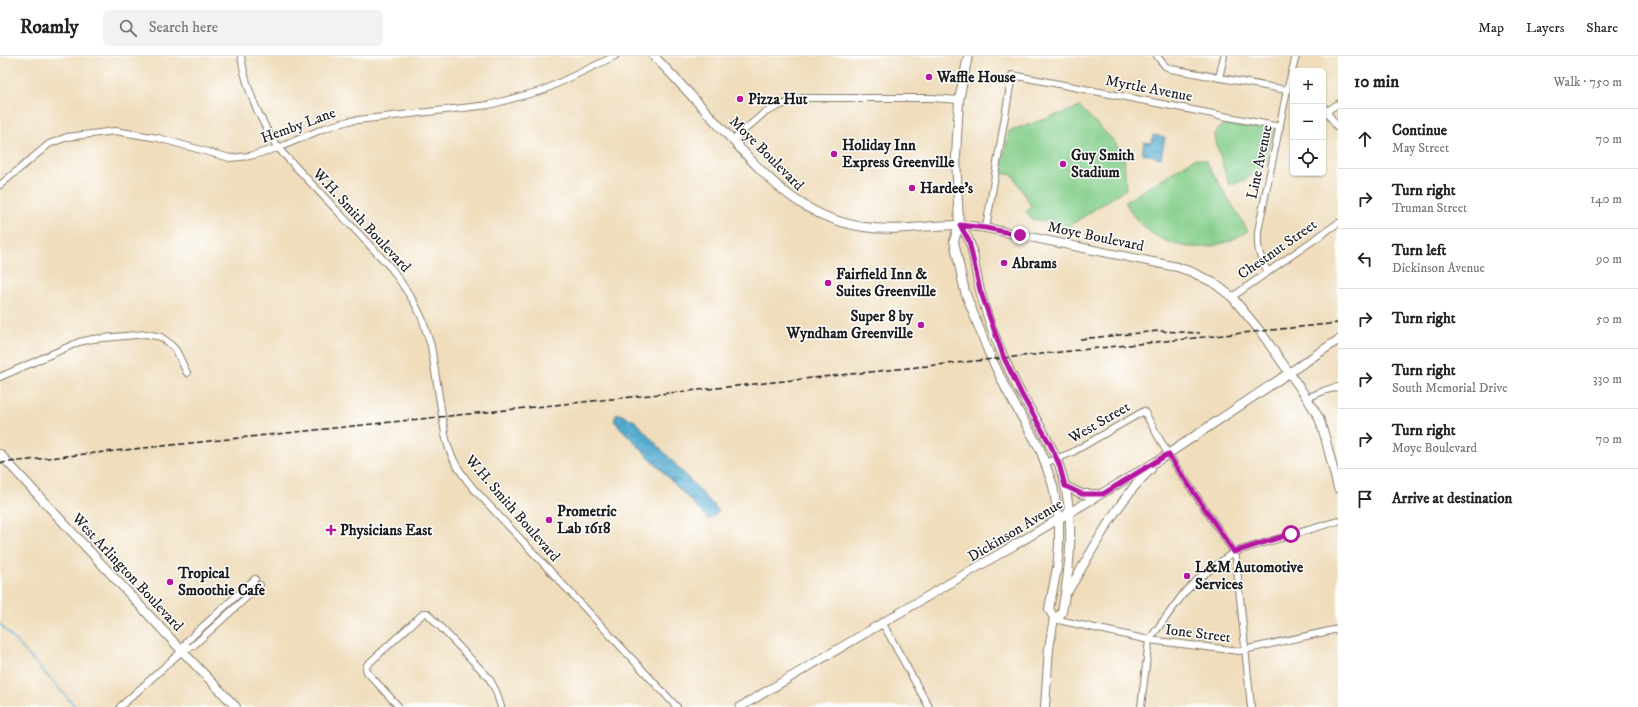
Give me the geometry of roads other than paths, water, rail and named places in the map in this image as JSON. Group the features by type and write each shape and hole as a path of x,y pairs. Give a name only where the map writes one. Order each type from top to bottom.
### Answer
{"main road":[{"name":"Moye Boulevard","path":"654,56 780,189 797,202 833,220 880,229 960,225 986,228 1177,267 1192,272 1214,283 1232,297 1260,331 1307,398 1322,426 1338,488"},
{"path":"968,56 960,100 956,156 960,225 954,241 960,274 971,308 1002,381 1035,440 1045,463 1053,486 1059,520 1058,558 1049,609 1054,618 1049,648 1045,707"},
{"path":"960,225 969,241 980,290 1004,358 1022,395 1044,431 1056,458 1065,486 1070,513 1071,540 1065,595 1060,615 1054,618"},
{"name":"Dickinson Avenue","path":"740,707 883,624 1165,456 1338,340"},
{"name":"West Arlington Boulevard","path":"0,454 182,651 236,707"},
{"path":"1065,595 1120,504 1141,479 1165,456"},
{"path":"1065,486 1082,494 1103,494"}],"street":[{"name":"W.H. Smith Boulevard","path":"241,56 250,94 260,119 278,148 392,269 414,302 422,318 431,346 444,434 447,447 456,467 473,488 677,707"},
{"name":"Hemby Lane","path":"0,185 50,144 67,137 115,131 144,135 230,158 250,156 278,148 325,128 349,121 489,105 544,90 615,56"},
{"path":"1219,78 1224,56"},
{"name":"Line Avenue","path":"1268,272 1259,257 1257,246 1258,231 1287,90 1296,56"},
{"path":"1156,57 1165,66 1171,69 1287,90"},
{"path":"1294,63 1298,68"},
{"name":"Myrtle Avenue","path":"986,228 1012,75 1280,127"},
{"path":"733,140 764,113 781,105 803,98 932,98 960,100"},
{"path":"1326,109 1338,104"},
{"path":"1326,110 1338,128"},
{"name":"Chestnut Street","path":"1232,297 1338,223"},
{"path":"0,377 79,342 93,339 146,334 161,337 169,343 176,350 187,373"},
{"path":"1307,398 1338,387"},
{"name":"West Street","path":"1045,463 1076,451 1144,411 1165,456"},
{"path":"1165,456 1234,552 1236,558 1251,707"},
{"path":"1141,707 1149,640 1184,593 1203,575 1234,552 1338,521"},
{"path":"182,651 187,641 255,579"},
{"path":"120,707 182,651 193,646 260,585"},
{"path":"399,707 367,672 366,668 367,665 418,618 424,613 428,612 489,678 496,690 500,707"},
{"name":"Ione Street","path":"1054,618 1149,640 1239,651 1338,629"},
{"path":"883,624 929,707"}],"water":[{"path":"1153,135 1165,137 1161,158 1142,154 1144,142 1151,143"},
{"path":"617,413 635,421 719,511 709,520 614,421"}],"waterway":[{"path":"0,624 76,707"}],"railway":[{"path":"0,463 1338,323"},
{"path":"1080,339 1158,331 1200,333"}],"place":[{"name":"Waffle House","path":"929,77"},
{"name":"Pizza Hut","path":"740,99"},
{"name":"Holiday Inn Express Greenville","path":"834,154"},
{"name":"Guy Smith Stadium","path":"1063,164"},
{"name":"Hardee's","path":"912,188"},
{"name":"Abrams","path":"1004,263"},
{"name":"Fairfield Inn & Suites Greenville","path":"828,283"},
{"name":"Super 8 by Wyndham Greenville","path":"921,325"},
{"name":"Prometric Lab 1618","path":"549,520"},
{"name":"Physicians East","path":"331,530"},
{"name":"L&M Automotive Services","path":"1187,576"},
{"name":"Tropical Smoothie Cafe","path":"170,582"}]}
